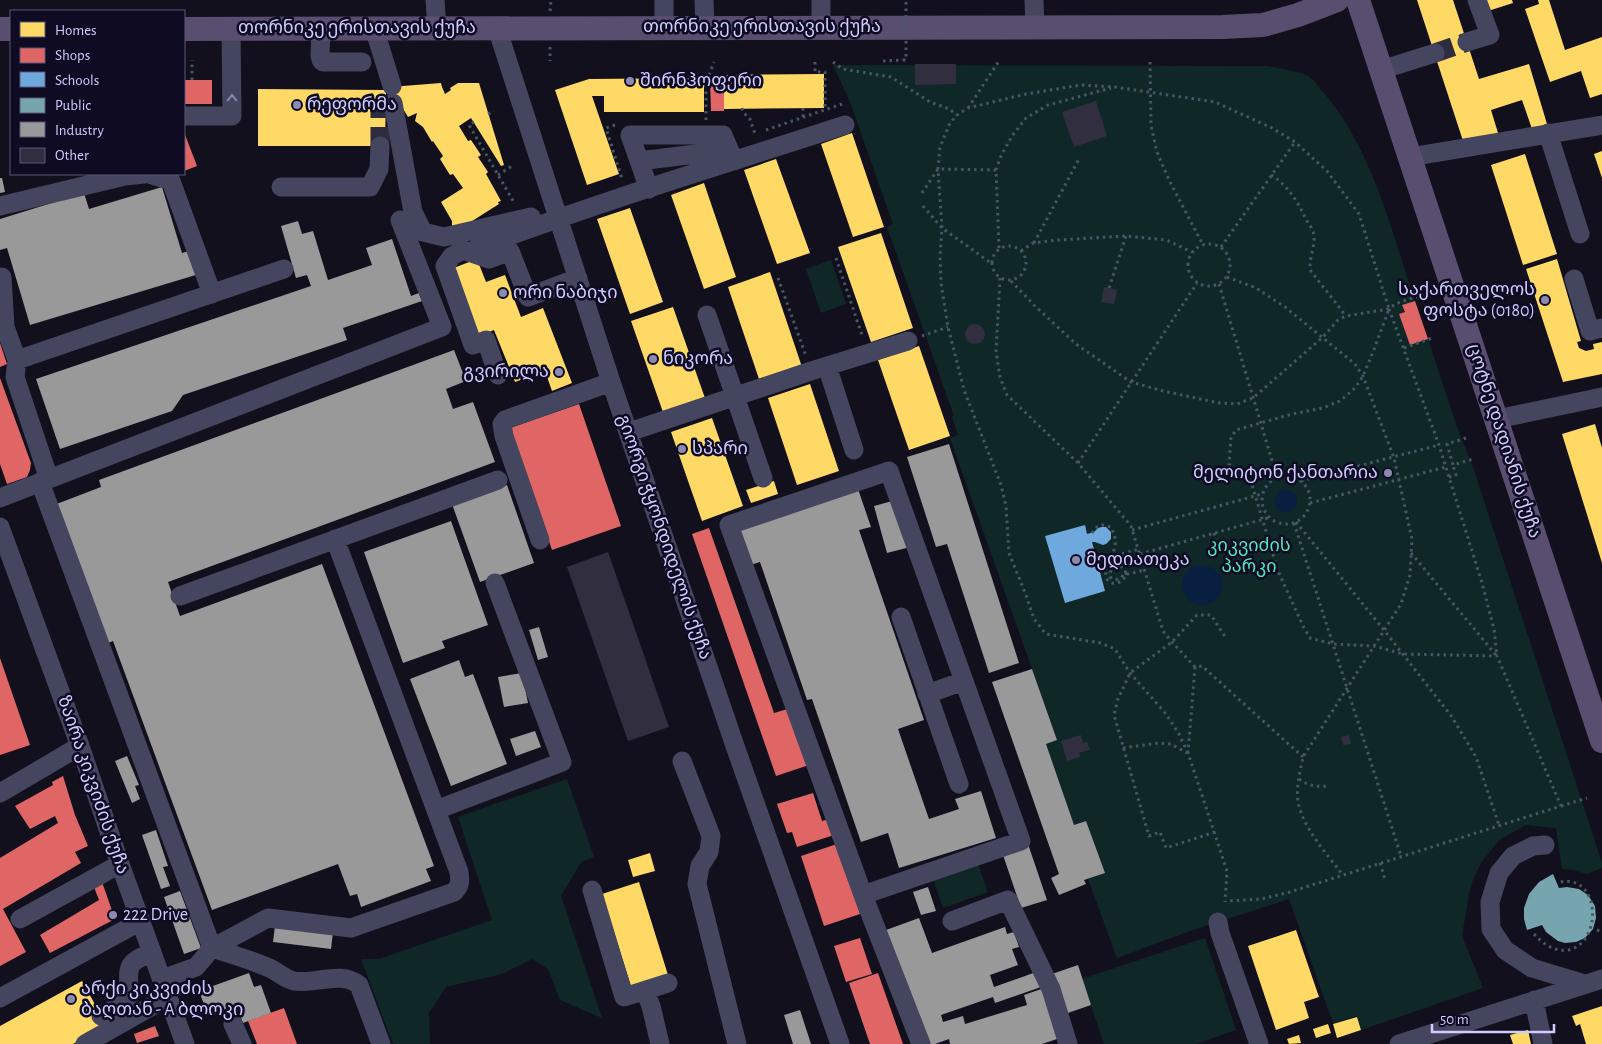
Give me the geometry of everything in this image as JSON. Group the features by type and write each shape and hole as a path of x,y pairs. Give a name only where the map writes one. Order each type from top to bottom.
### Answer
{"main road":[{"name":"თორნიკე ერისთავის ქუჩა","path":"185,29 1263,25 1298,15 1337,0"},
{"name":"ცოტნე დადიანის ქუჩა","path":"1358,0 1602,741"}],"street":[{"path":"435,0 437,28"},
{"path":"664,0 664,28"},
{"path":"704,0 704,28"},
{"path":"821,0 821,27"},
{"path":"1034,0 1035,27"},
{"path":"1467,42 1490,35 1477,0"},
{"path":"321,28 320,56 323,62 362,62"},
{"path":"374,28 384,60 412,212 422,232 444,237 524,219 558,214 649,189 680,179 731,156 845,125"},
{"name":"გიორგი ჭყონდიდელის ქუჩა","path":"497,28 611,382 735,746 840,1044"},
{"path":"185,116 232,116 231,29"},
{"path":"1381,70 1435,53"},
{"path":"1410,157 1602,124"},
{"path":"1548,133 1580,234"},
{"path":"649,189 630,135 723,135 731,156"},
{"path":"674,135 680,179"},
{"path":"281,188 370,187 379,169 380,146"},
{"path":"639,161 677,156 731,156"},
{"path":"0,206 134,175"},
{"path":"152,175 171,182 212,294"},
{"path":"477,248 558,214"},
{"path":"0,498 442,327 400,220"},
{"path":"498,375 486,340 473,345 445,266 452,256 464,250 490,258 510,251 528,297 578,278"},
{"path":"17,360 284,269"},
{"path":"2,277 5,326 17,360 15,377 45,481 212,948"},
{"path":"1574,279 1590,331 1602,328"},
{"path":"707,315 763,478"},
{"path":"629,432 819,368 908,341"},
{"path":"819,368 854,450"},
{"path":"540,540 504,436 502,424 505,420 611,382"},
{"path":"1497,419 1602,397"},
{"path":"863,896 1020,841 889,471 729,525 863,896 921,1044"},
{"path":"180,596 498,480"},
{"name":"ზაირა კიკვიძის ქუჩა","path":"0,527 5,555 80,746 185,1044"},
{"path":"85,1044 196,967 212,948 268,918 351,928 454,892 459,887 459,872 334,539"},
{"path":"436,810 562,762 495,583"},
{"path":"901,617 959,784"},
{"path":"927,694 964,681"},
{"path":"0,793 80,746"},
{"path":"682,761 711,836 709,852 700,866 697,884 737,1044"},
{"path":"1545,845 1532,846 1514,856 1498,873 1490,902 1491,928 1505,950 1532,968 1594,981"},
{"path":"20,919 120,864"},
{"path":"592,890 624,997 668,984"},
{"path":"952,921 1008,900 1051,989 1068,1044"},
{"path":"0,998 141,921"},
{"path":"1218,922 1220,933 1259,1044"},
{"path":"212,948 269,967 294,981 310,982 345,978 354,980 358,985 381,1044"},
{"path":"102,1016 127,1000 130,995 128,974 130,965 152,952"},
{"path":"1399,1044 1594,981"},
{"path":"645,991 651,1006 660,1044"},
{"path":"1534,1000 1543,1044"},
{"path":"1072,1022 1080,1044"},
{"path":"233,1024 242,1044"}],"path":[{"path":"883,61 906,60 906,0"},
{"path":"192,60 192,80"},
{"path":"706,135 706,83 714,62"},
{"path":"815,62 815,72 825,72 825,110"},
{"path":"833,62 843,69 891,77 930,102 957,114"},
{"path":"968,108 999,62"},
{"path":"1150,62 1151,126 1157,152 1169,180 1203,245"},
{"path":"1496,656 1494,628 1443,456 1389,308 1359,214 1327,171 1295,142 1272,128 1215,102 1115,87 1082,85 1026,94 968,108 957,114 950,123 940,147 938,169 942,228 941,283 948,327 964,390 1001,484 1006,506 1009,553 1034,619 1046,634 1101,643 1116,649 1130,673 1166,714 1179,734 1188,753 1227,872 1226,901 1274,896 1587,798"},
{"path":"999,248 996,170 1012,136 1026,118 1048,105 1115,87"},
{"path":"749,136 845,103"},
{"path":"742,108 743,112 750,119 755,134"},
{"path":"803,108 803,118"},
{"path":"488,114 494,111"},
{"path":"474,122 469,125 524,219"},
{"path":"616,125 606,128 623,183"},
{"path":"1221,247 1295,142"},
{"path":"1033,244 1079,159"},
{"path":"498,175 512,166"},
{"path":"938,169 996,170"},
{"path":"922,194 938,169"},
{"path":"1271,175 1278,179 1292,194 1314,232 1314,242 1309,262 1310,270 1346,316"},
{"path":"923,206 942,228 991,263"},
{"path":"1021,251 1033,244 1058,240 1126,236 1166,240 1192,252"},
{"path":"1109,288 1126,236"},
{"path":"1203,245 1221,247 1230,257 1230,270 1227,277 1219,284 1207,287 1192,278 1188,265 1192,252 1203,245"},
{"path":"1011,281 1017,279 1025,271 1026,260 1021,251 1010,246 999,248 995,252 991,263 992,270 1000,278 1011,281 1076,344 1131,382 1162,391 1219,403 1237,404 1253,398 1323,337 1338,320 1346,316 1389,308 1418,296"},
{"path":"836,258 868,353"},
{"path":"1227,277 1256,288 1284,307 1355,364 1363,376 1394,458 1412,539 1410,576 1401,604 1303,758 1299,779 1298,802 1309,830 1342,875"},
{"path":"778,278 819,368"},
{"path":"1000,278 996,351 1000,377 1007,395 1078,464 1131,526 1163,631 1195,667 1188,753"},
{"path":"1078,464 1196,282"},
{"path":"1219,284 1277,477"},
{"path":"1389,308 1363,376 1355,388 1340,401 1323,408 1260,422 1236,430 1231,438 1229,464 1252,485 1278,571 1310,638 1333,644 1374,646 1403,654 1496,656"},
{"path":"908,341 948,327"},
{"path":"1404,348 1432,338"},
{"path":"1449,477 1456,475 1447,444 1466,438"},
{"path":"1301,481 1439,445"},
{"path":"1443,456 1450,454"},
{"path":"1453,465 1473,459"},
{"path":"1310,503 1446,467"},
{"path":"1285,476 1301,481 1310,495 1308,511 1303,518 1295,523 1283,524 1268,518 1262,507 1262,494 1270,481 1277,477 1285,476"},
{"path":"1132,530 1262,494"},
{"path":"1140,554 1268,518"},
{"path":"1295,523 1384,630 1452,717 1476,758 1499,825"},
{"path":"1295,523 1401,856"},
{"path":"1092,533 1095,528 1102,525 1110,527 1115,537 1116,542 1107,567 1107,578 1112,583 1122,581 1126,574 1121,566 1116,566 1109,572 1110,577 1118,580 1123,575 1145,570"},
{"path":"1214,533 1218,557"},
{"path":"1107,567 1098,563 1139,549"},
{"path":"1411,553 1496,656 1561,806"},
{"path":"1214,832 1166,848 1160,832 1149,836 1114,715 1118,699 1130,673 1172,642 1197,615 1211,615 1226,638"},
{"path":"1195,667 1202,666 1303,758"},
{"path":"1123,748 1158,743 1171,744 1188,753"},
{"path":"1299,779 1305,784 1318,787 1328,786"},
{"path":"1380,863 1385,878"},
{"path":"1560,882 1569,880 1582,883 1590,888"},
{"path":"1600,922 1596,932 1602,932"},
{"path":"1534,934 1542,943 1563,951 1575,949 1591,939"}],"green space":[{"name":"კიკვიძის პარკი","path":"833,65 1268,66 1310,77 1341,116 1356,140 1389,219 1415,301 1403,305 1405,312 1399,314 1410,345 1428,339 1457,427 1474,470 1602,863 1602,868 1587,874 1562,869 1556,828 1526,825 1499,840 1481,863 1473,880 1462,936 1483,988 1361,1030 1357,1016 1333,1023 1289,899 1190,931 1117,958 1088,879 1104,873 1086,821 1074,825 1046,744 1057,739 950,438 958,435 952,417 954,416 887,227 893,224 850,102"},
{"path":"831,260 846,304 821,313 806,269"},
{"path":"567,779 594,857 581,862 561,896 602,1018 560,1000 548,969 532,959 502,974 446,987 429,1013 430,1044 393,1044 361,959 379,959 492,920 458,817"},
{"path":"978,864 988,892 943,908 933,879"},
{"path":"1205,938 1236,1030 1196,1044 1104,1044 1082,979"}],"water":[{"path":"1286,490 1294,493 1297,501 1294,509 1286,512 1278,509 1275,501 1278,493"},
{"path":"1202,565 1216,571 1222,585 1216,599 1202,605 1188,599 1182,585 1188,571"}],"building: Homes":[{"path":"1417,0 1453,0 1479,79 1529,64 1547,124 1532,129 1522,100 1491,110 1498,133 1464,144"},
{"path":"1484,0 1512,0 1513,3 1488,11"},
{"path":"1538,0 1549,0 1565,50 1602,37 1602,94 1590,98 1581,71 1550,82 1525,9 1539,4"},
{"path":"824,74 824,108 724,109 724,75"},
{"path":"704,78 704,112 604,112 604,96 592,96 619,174 587,185 555,90 589,79"},
{"path":"441,83 445,94 458,83 479,83 504,165 501,166 471,118 459,126 468,141 471,140 481,155 478,157 488,172 486,174 501,201 458,230 452,226 452,221 441,202 463,188 453,174 450,175 440,159 443,156 423,127 415,121 417,113 408,117 390,87"},
{"path":"258,89 386,90 385,146 258,146"},
{"path":"852,133 884,227 853,237 821,144"},
{"path":"1602,151 1602,178 1594,154"},
{"path":"1525,154 1557,254 1523,265 1491,165"},
{"path":"776,159 810,253 777,264 744,170"},
{"path":"704,183 736,277 704,289 671,195"},
{"path":"630,208 663,302 630,314 597,219"},
{"path":"881,233 913,328 871,342 838,247"},
{"path":"477,259 486,282 505,275 521,317 543,308 572,383 552,391 545,371 515,382 494,330 477,337 451,269"},
{"path":"1557,259 1581,341 1577,342 1579,348 1586,351 1594,349 1593,344 1602,342 1602,374 1563,382 1526,269"},
{"path":"770,272 802,367 760,382 728,287"},
{"path":"673,307 706,401 664,415 631,321"},
{"path":"919,346 950,436 909,450 878,360"},
{"path":"810,384 839,471 797,485 768,398"},
{"path":"712,418 743,506 702,521 671,432"},
{"path":"1595,424 1602,448 1602,563 1562,434"},
{"path":"774,481 778,494 751,503 746,490"},
{"path":"650,853 655,871 633,877 628,860"},
{"path":"639,882 668,975 631,986 602,894"},
{"path":"1296,930 1319,997 1304,1002 1309,1018 1276,1030 1248,946"},
{"name":"არქი კიკვიძის ბაღთან - A ბლოკი","path":"82,981 107,1026 73,1044 0,1044 0,1026"},
{"path":"1602,1006 1602,1044 1586,1044 1580,1024 1576,1026 1572,1016"},
{"path":"1357,1017 1361,1030 1337,1038 1333,1024"},
{"path":"1328,1024 1331,1033 1316,1038 1313,1029"},
{"path":"1528,1030 1531,1044 1513,1044 1510,1035"},
{"path":"1299,1035 1301,1043 1289,1044 1287,1039"}],"building: Shops":[{"path":"724,78 724,111 711,111 710,82"},
{"path":"185,80 212,80 212,104 185,104"},
{"path":"185,135 197,166 185,171"},
{"path":"1415,301 1428,339 1410,345 1399,314 1405,312 1402,305"},
{"path":"0,343 7,364 0,367"},
{"path":"0,378 31,463 27,477 7,484 0,464"},
{"path":"579,404 621,526 552,550 510,428"},
{"path":"709,528 774,713 791,708 809,765 776,776 692,534"},
{"path":"0,658 30,745 0,755"},
{"path":"63,776 75,815 88,846 75,852 81,863 3,909 26,952 0,966 0,858 58,823 55,816 30,829 15,806 53,785 52,782"},
{"path":"813,793 822,821 829,819 834,835 797,847 792,832 787,833 777,804"},
{"path":"837,844 860,914 824,926 801,856"},
{"path":"102,882 115,919 50,953 40,935 99,900 94,887"},
{"path":"860,938 872,974 846,982 834,946"},
{"path":"878,973 903,1044 870,1044 849,983"},
{"path":"284,1008 297,1044 257,1044 248,1021"},
{"path":"155,1026 159,1036 137,1043 134,1034"}],"building: Schools":[{"path":"1085,525 1087,534 1102,527 1106,527 1111,532 1111,539 1106,544 1092,542 1105,591 1065,603 1045,536"}],"building: Public":[{"path":"1553,874 1559,888 1579,889 1588,895 1595,906 1596,918 1593,929 1585,938 1576,942 1565,943 1558,941 1546,932 1542,925 1527,930 1524,908 1529,894 1539,882"}],"building: Industry":[{"path":"0,178 2,178 5,192 0,193"},
{"path":"162,187 182,253 192,250 199,274 30,325 7,248 0,250 0,219 84,193 89,209"},
{"path":"298,221 302,234 313,231 328,280 372,265 366,248 392,239 411,296 419,293 422,301 343,328 347,340 183,395 172,411 60,449 36,379 311,286 307,275 296,278 281,226"},
{"path":"454,350 466,381 446,389 453,409 473,402 495,462 168,582 180,616 322,564 434,866 426,869 431,881 361,907 357,894 350,896 338,864 212,910 113,641 106,644 54,505 101,487 99,480"},
{"path":"949,444 1019,663 989,673 947,544 936,547 907,457"},
{"path":"507,485 534,563 480,582 452,504"},
{"path":"858,489 871,527 859,530 924,720 898,729 929,819 959,809 955,799 981,791 996,838 899,868 888,833 861,842 812,699 807,700 760,562 750,565 738,529"},
{"path":"896,500 910,547 887,553 874,506"},
{"path":"451,521 488,625 442,641 445,648 403,663 364,552"},
{"path":"539,627 548,657 538,660 529,630"},
{"path":"459,660 465,677 473,674 507,764 451,786 410,679"},
{"path":"1032,669 1057,740 1046,744 1074,825 1086,821 1105,873 1084,880 1086,884 1059,895 1051,878 1059,874 992,682"},
{"path":"522,673 528,703 504,707 498,677"},
{"path":"535,731 541,747 516,756 510,739"},
{"path":"127,756 139,785 135,786 140,799 132,803 115,761"},
{"path":"156,830 168,866 163,867 170,886 161,889 142,835"},
{"path":"1028,844 1047,900 1021,908 1002,852"},
{"path":"928,887 936,911 921,915 913,892"},
{"path":"180,891 201,948 184,954 164,897"},
{"path":"919,918 932,953 1005,927 1007,934 1014,932 1019,947 1012,949 1018,965 990,975 994,987 1036,972 1041,987 995,1003 993,997 941,1015 943,1022 963,1016 965,1024 1027,1005 1024,995 1047,987 1063,1037 1042,1044 950,1044 949,1039 935,1044 926,1044 886,930"},
{"path":"275,926 333,932 331,949 273,942"},
{"path":"1078,965 1091,1005 1062,1015 1049,975"},
{"path":"249,973 254,987 261,985 271,1013 243,1023 236,1005 208,1015 199,991"},
{"path":"800,1010 811,1044 793,1044 784,1015"}],"building: Other":[{"path":"915,64 956,64 956,84 915,85"},
{"path":"1096,101 1107,136 1074,147 1062,112"},
{"path":"1104,287 1117,290 1114,304 1101,302"},
{"path":"975,324 982,327 985,334 982,341 975,344 968,341 965,334 968,327"},
{"path":"608,552 669,727 628,741 567,567"},
{"path":"1081,735 1083,743 1087,742 1090,750 1079,753 1080,757 1067,761 1061,741"},
{"path":"1349,735 1351,744 1343,745 1341,737"}],"tunnel":[{"path":"1435,53 1467,42"},
{"path":"380,90 380,146"}],"place":[{"name":"შირნჰოფერი","path":"630,81"},
{"name":"რეფორმა","path":"297,105"},
{"name":"ორი ნაბიჯი","path":"503,293"},
{"name":"საქართველოს ფოსტა (0180)","path":"1545,300"},
{"name":"ნიკორა","path":"653,359"},
{"name":"გვირილა","path":"559,372"},
{"name":"სპარი","path":"682,449"},
{"name":"მელიტონ ქანთარია","path":"1388,473"},
{"name":"მედიათეკა","path":"1076,560"},
{"name":"222 Drive","path":"113,915"},
{"name":"არქი კიკვიძის ბაღთან - A ბლოკი","path":"71,999"}]}
